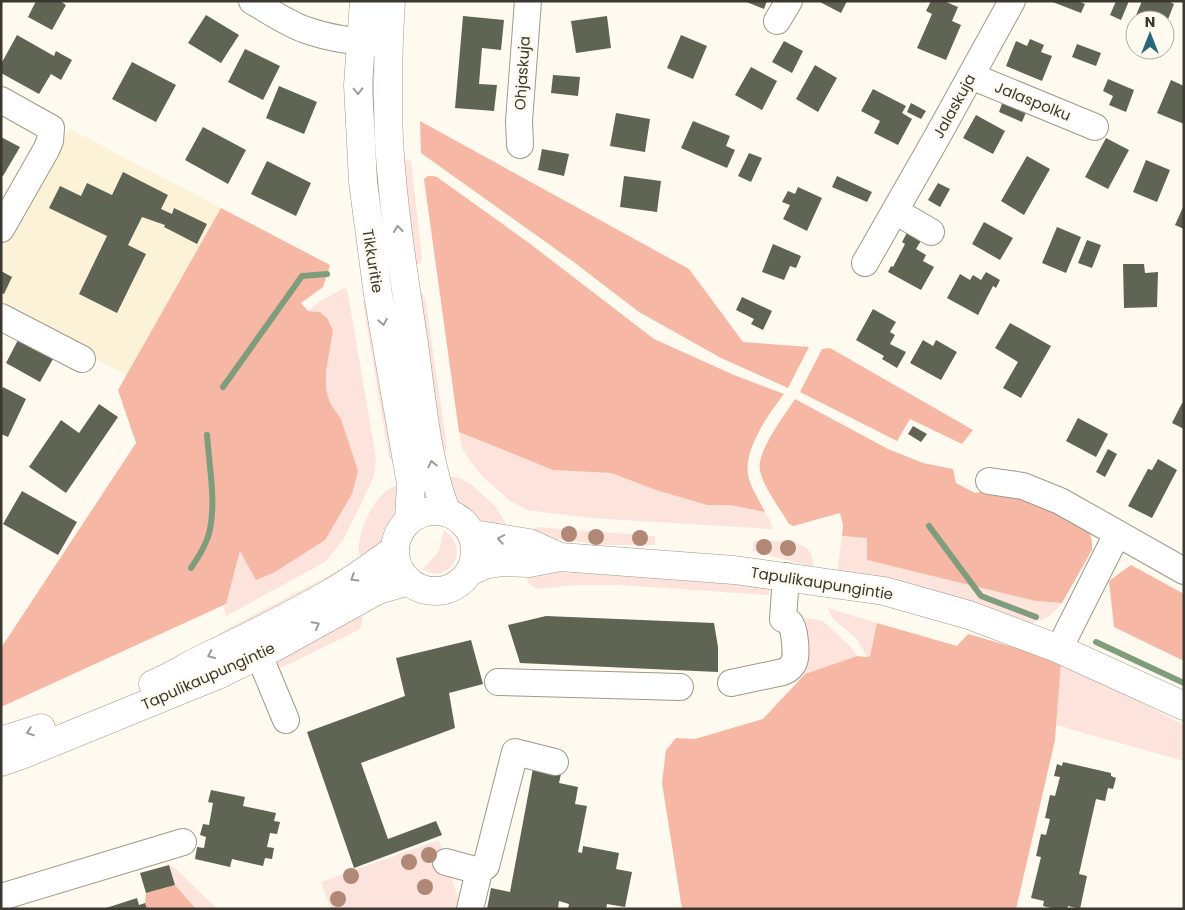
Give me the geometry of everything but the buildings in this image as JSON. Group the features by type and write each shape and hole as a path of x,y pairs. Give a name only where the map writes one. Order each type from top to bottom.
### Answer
{"main road":[{"name":"Tikkuritie","path":"364,1 358,100 364,191 378,295 411,484 409,519"},
{"name":"Tikkuritie","path":"391,1 388,44 389,142 399,239 427,439 437,486 446,511"},
{"path":"429,510 446,511 466,523 473,534 474,554 469,572 454,588 440,592 426,590 409,581 402,574 394,550 398,535 409,519 429,510"},
{"name":"Tapulikaupungintie","path":"473,534 530,543 560,557"},
{"name":"Tapulikaupungintie","path":"1,762 33,751 220,674 256,645 328,594 359,576 394,550"},
{"name":"Tapulikaupungintie","path":"469,572 484,565 502,562 529,563 560,557 734,570 884,590 969,615 1059,649 1184,706"},
{"name":"Tapulikaupungintie","path":"1,741 14,738 127,696 168,678 187,666 256,645 378,590 409,581"}],"street":[{"path":"252,1 305,30 335,38 388,44"},
{"name":"Ohjaskuja","path":"520,145 519,121 528,1"},
{"name":"Jalaskuja","path":"865,263 1012,1"},
{"name":"Jalaspolku","path":"971,76 1095,127"},
{"path":"1,100 51,128 50,141 46,150 1,229"},
{"path":"895,211 931,232"},
{"path":"1,317 82,359"},
{"path":"988,481 1014,484 1060,501 1184,571"},
{"path":"1059,649 1117,534"},
{"path":"731,683 783,672 788,670 794,662 796,655 793,630 790,622 783,619 786,576"},
{"path":"256,645 286,720"},
{"path":"498,682 680,687"},
{"path":"470,909 478,871 486,866 515,752 555,762"},
{"path":"1,897 183,842"},
{"path":"446,862 478,871"}],"shaded area":[{"path":"420,121 689,269 743,342 809,347 788,388 721,358 639,312 571,260 421,153"},
{"path":"70,129 221,208 127,375 1,311 1,244"},
{"path":"398,159 411,161 422,258 419,264 409,265"},
{"path":"428,176 437,177 529,243 654,339 734,375 784,394 757,434 749,457 749,479 765,512 730,505 707,505 656,490 611,473 553,470 459,432 424,179"},
{"path":"221,208 330,265 323,287 301,303 308,311 320,312 327,318 333,330 326,371 326,389 330,403 341,419 358,471 352,494 325,540 275,572 256,580 240,551 226,604 1,707 1,648 136,443 118,390"},
{"path":"344,288 347,289 376,457 374,476 343,540 325,562 226,616 224,608 241,550 275,572 309,549 341,419 330,403 326,389 326,371 333,330 327,318 320,312 308,311 319,302"},
{"path":"419,291 425,298 447,447 445,451 436,453"},
{"path":"365,298 395,461 389,458 363,302"},
{"path":"830,348 973,430 962,444 910,419 897,441 800,392 822,349"},
{"path":"795,399 888,449 923,463 953,469 956,483 975,493 988,490 1045,506 1090,533 1092,550 1062,603 1036,601 867,560 867,538 842,536 843,525 840,513 793,526 789,524 764,483 761,476 760,462 772,434"},
{"path":"459,432 553,470 611,473 656,490 707,505 730,505 765,512 771,522 772,529 591,518 527,510 510,501 480,474 462,449"},
{"path":"444,476 459,478 472,485 495,506 505,522 505,533 485,526 456,500"},
{"path":"403,485 403,498 380,545 362,564 359,554 360,537 370,512 387,490"},
{"path":"535,527 655,536 655,545 606,545 530,536"},
{"path":"444,530 453,540 456,558 446,570 439,573 431,573 423,569 439,551"},
{"path":"842,536 867,538 868,560 1036,601 1062,603 1050,616 1031,624 837,572"},
{"path":"754,541 782,541 801,545 808,549 812,556 813,567 752,551"},
{"path":"1131,565 1184,594 1184,661 1114,627 1109,581"},
{"path":"526,570 771,586 767,595 620,585 575,585 539,589 528,583"},
{"path":"336,572 341,578 217,637 220,633"},
{"path":"359,608 362,620 361,626 357,631 281,668 278,665 278,660"},
{"path":"828,608 877,623 870,656 867,657 857,639 833,619"},
{"path":"795,616 823,621 851,647 857,656 805,674 801,625"},
{"path":"877,623 957,646 968,634 1061,661 1055,740 1016,909 682,909 662,783 666,750 676,738 695,739 763,719 805,674 857,656 870,656"},
{"path":"1061,661 1184,725 1184,761 1056,725"},
{"path":"439,840 458,898 456,909 331,909 321,882"},
{"path":"169,865 174,867 218,909 196,909 175,885"},
{"path":"175,885 196,909 147,909 145,903 146,893"}],"waterway":[{"path":"223,387 302,276 327,274"},
{"path":"191,568 207,540 212,518 207,435"},
{"path":"929,526 981,596 1036,617"},
{"path":"1096,642 1184,683"}]}
